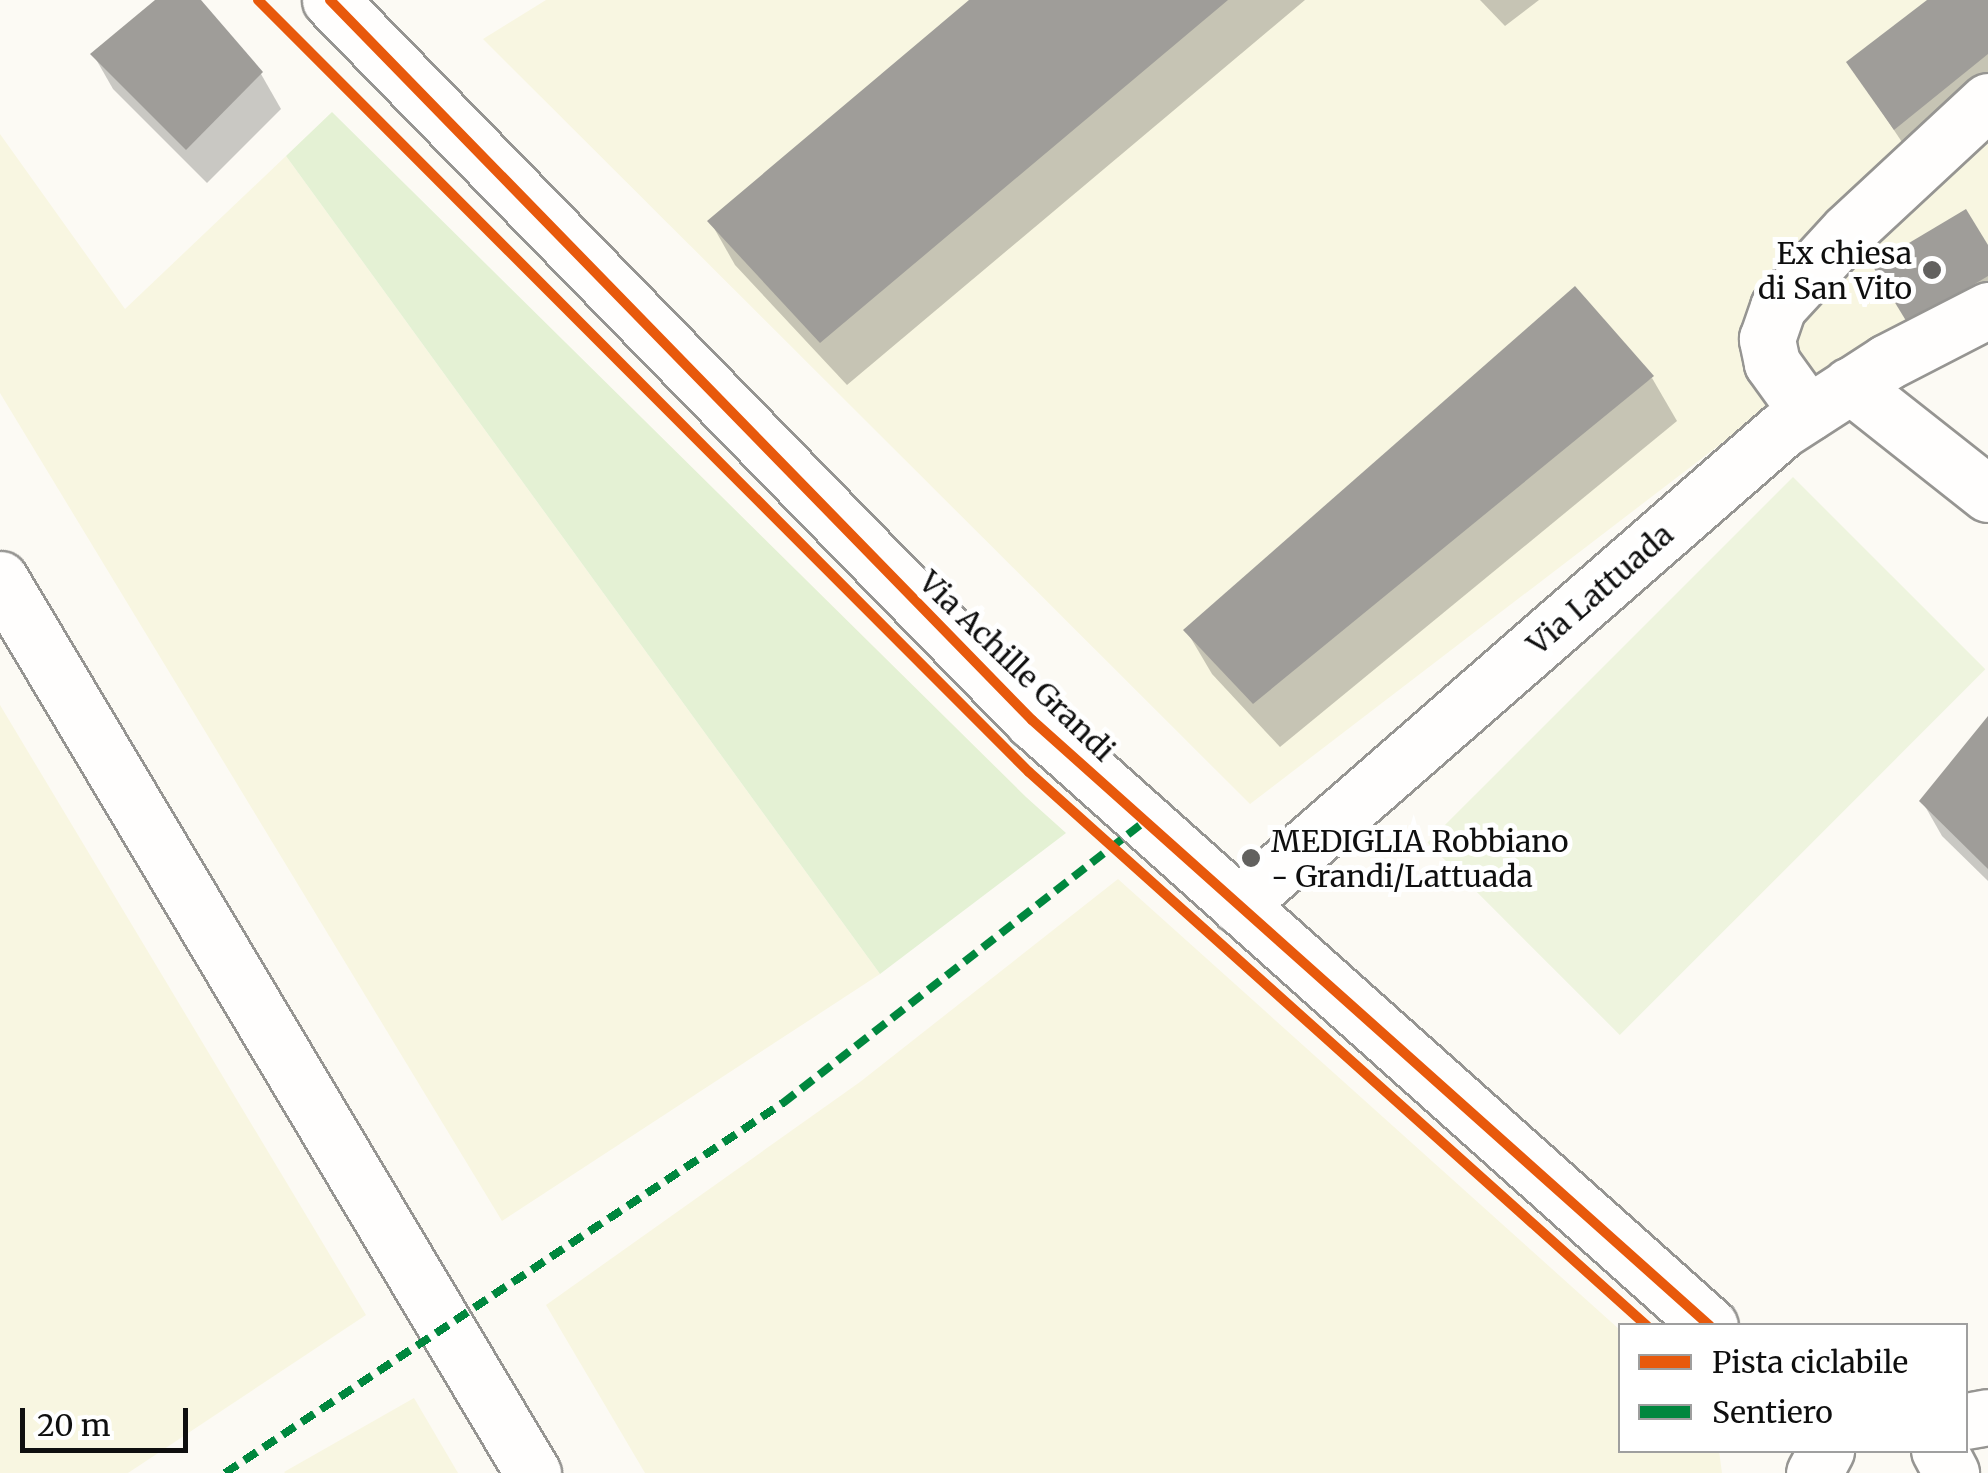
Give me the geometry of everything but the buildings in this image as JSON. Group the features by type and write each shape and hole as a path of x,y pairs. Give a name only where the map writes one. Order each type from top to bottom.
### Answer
{"street":[{"name":"Via Achille Grandi","path":"330,0 1032,720 1707,1323"},
{"path":"1988,101 1848,231 1778,308 1767,339 1772,363 1988,494"},
{"name":"Via Lattuada","path":"1238,905 1782,430 1829,399 1988,310"},
{"path":"0,579 533,1473"}],"shaded area":[{"path":"546,0 1988,0 1988,297 1735,433 1250,804 483,39"},
{"path":"0,134 125,309 286,156 880,974 502,1221 0,393"},
{"path":"0,705 366,1315 128,1473 0,1473"},
{"path":"1118,879 1618,1328 1618,1453 1719,1453 1722,1473 645,1473 546,1305 860,1082"},
{"path":"414,1398 458,1473 284,1472"}],"green space":[{"path":"332,112 1066,833 880,974 286,156"},
{"path":"1793,477 1985,669 1620,1035 1427,843"}],"marked path":[{"path":"225,1473 783,1103 1143,823"}],"cycle path":[{"path":"258,0 1029,772 1644,1323"},
{"path":"330,0 1032,720 1707,1323"}],"place":[{"name":"Ex chiesa di San Vito","path":"1932,270"},
{"name":"MEDIGLIA Robbiano - Grandi/Lattuada","path":"1251,858"}]}
